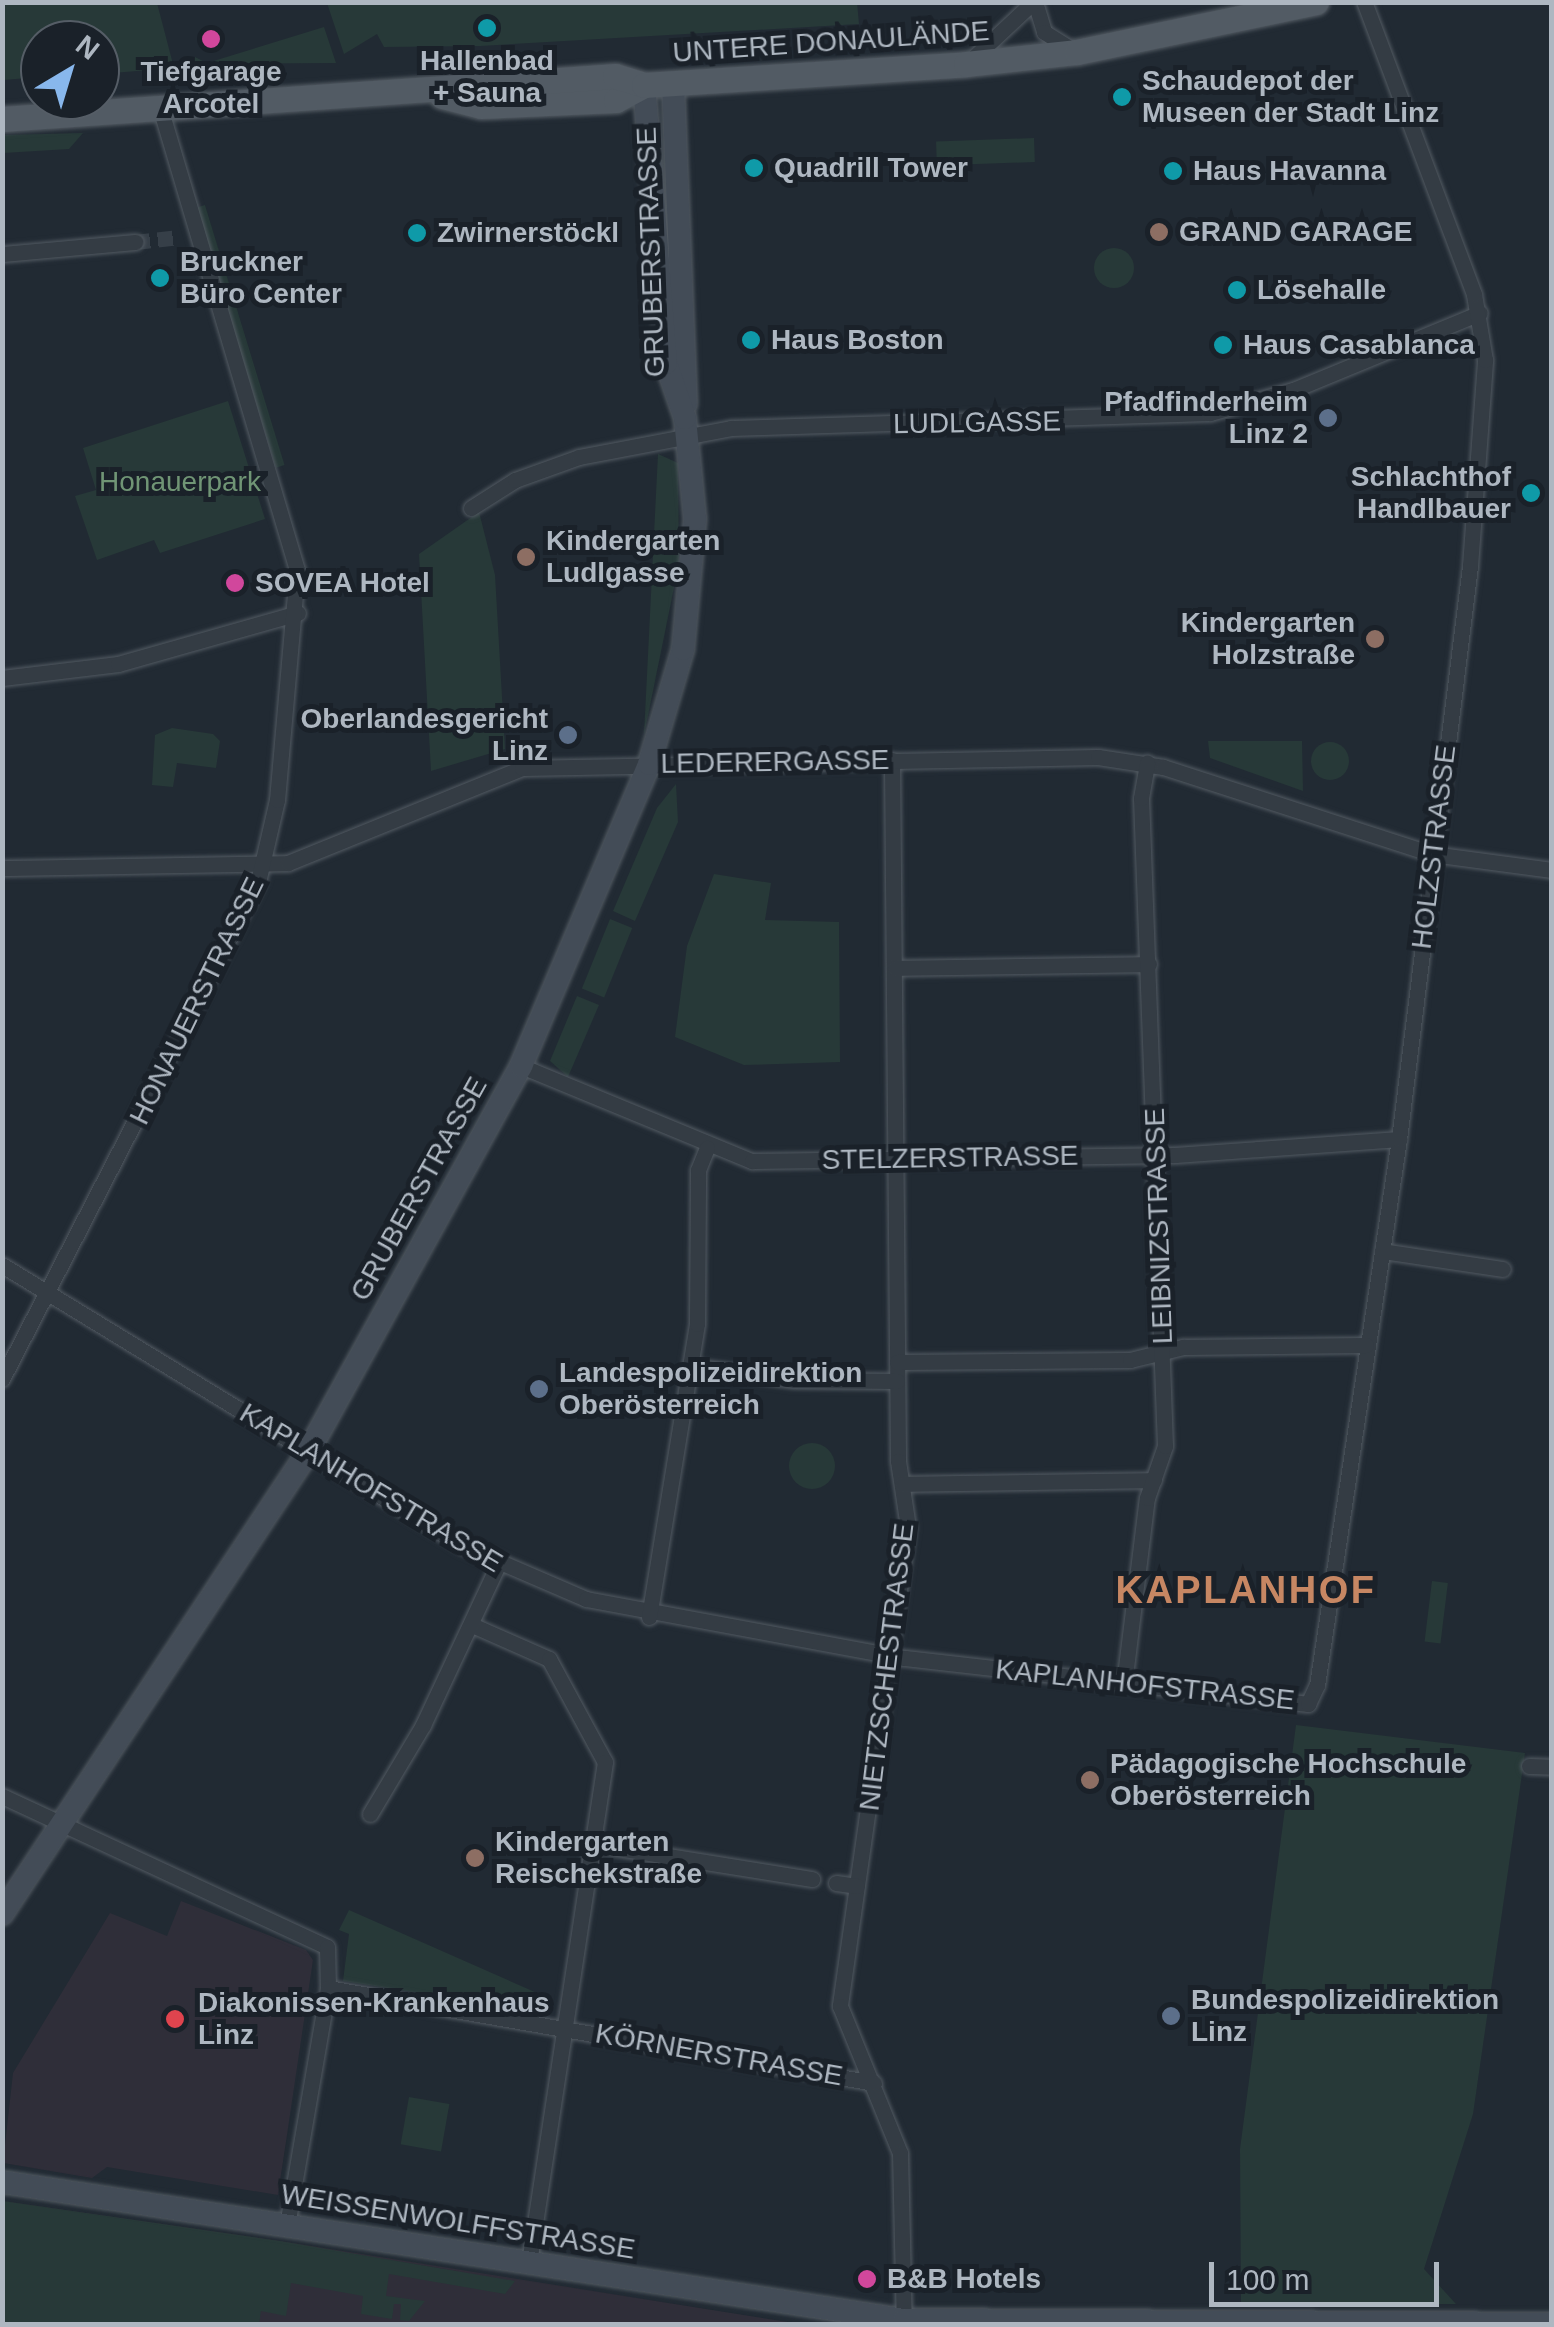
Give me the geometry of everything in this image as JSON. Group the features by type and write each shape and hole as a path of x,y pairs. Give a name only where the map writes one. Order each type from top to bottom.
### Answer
{"main road":[{"name":"UNTERE DONAULÄNDE","path":"2,119 433,94 614,76 644,84 674,83 966,64 1077,52 1316,2"},
{"name":"GRUBERSTRASSE","path":"2,1914 308,1452 520,1066 649,764 694,588 686,427 689,362 674,83"},
{"name":"GRUBERSTRASSE","path":"644,84 666,362 686,427"},
{"name":"WEISSENWOLFFSTRASSE","path":"2,2182 904,2322 1552,2324"}],"street":[{"path":"966,64 1034,2 1044,32 1077,52"},
{"name":"HOLZSTRASSE","path":"1308,1704 1318,1685 1399,1139 1474,520 1484,360 1480,313 1364,2"},
{"name":"HONAUERSTRASSE","path":"2,1379 51,1294 264,864 298,613 293,552 187,236 161,112"},
{"path":"2,254 135,242"},
{"name":"LUDLGASSE","path":"471,508 544,468 686,427 1192,416 1293,390 1480,313"},
{"path":"2,678 118,664 298,613"},
{"name":"LEDERERGASSE","path":"2,868 264,864 325,852 501,773 649,764 892,760 1146,763 1432,854 1552,870"},
{"name":"NIETZSCHESTRASSE","path":"892,760 897,1381 907,1539 840,2006 874,2083 903,2174 904,2322"},
{"name":"LEIBNIZSTRASSE","path":"1124,1684 1154,1480 1165,1446 1146,763"},
{"path":"894,968 1149,964"},
{"name":"STELZERSTRASSE","path":"520,1066 707,1148 752,1161 1159,1155 1399,1139"},
{"path":"649,1616 690,1366 698,1170 707,1148"},
{"path":"1382,1250 1503,1268"},
{"name":"KAPLANHOFSTRASSE","path":"2,1265 498,1565 649,1616 890,1656 1308,1704"},
{"path":"897,1362 1130,1360 1163,1351 1366,1345"},
{"path":"690,1366 795,1380 897,1381"},
{"path":"902,1484 1154,1480"},
{"path":"370,1814 472,1625 498,1565"},
{"path":"472,1625 549,1659 605,1762 528,2263"},
{"path":"1529,1766 1552,1768"},
{"path":"2,1796 58,1827 327,1948 328,1988 287,2226"},
{"path":"594,1844 812,1879"},
{"path":"836,1882 857,1886"},
{"name":"KÖRNERSTRASSE","path":"328,1988 564,2026 874,2083"}],"shaded area":[{"name":"Diakonissen-Krankenhaus Linz","path":"181,1901 306,1950 313,1960 278,2195 107,2167 92,2178 3,2163 13,2073 110,1913 167,1936"},
{"path":"3,2201 280,2241 800,2324 3,2324"}],"green space":[{"path":"857,2 859,24 480,46 384,47 377,34 344,54 327,3"},
{"path":"2,3 157,3 174,68 120,72 120,20 20,20 20,79 3,80"},
{"path":"324,27 336,63 184,64 195,57 207,63"},
{"path":"83,133 69,149 3,153 3,135"},
{"path":"1034,138 1035,162 937,165 936,141"},
{"path":"205,205 285,465 276,468 196,208"},
{"path":"1114,248 1128,254 1134,268 1128,282 1114,288 1100,282 1094,268 1100,254"},
{"name":"Honauerpark","path":"228,401 265,519 160,553 154,540 97,560 75,496 96,490 83,448"},
{"path":"658,454 678,463 679,563 644,735"},
{"path":"479,512 495,575 505,749 431,771 419,554"},
{"path":"172,728 213,734 220,741 216,768 177,763 173,787 152,785 155,735"},
{"path":"1208,741 1302,741 1303,791 1210,758"},
{"path":"1330,742 1344,747 1349,761 1344,775 1330,780 1316,775 1311,761 1316,747"},
{"path":"676,784 678,822 635,921 613,911 657,808"},
{"path":"714,874 771,883 765,920 839,922 840,1062 744,1065 675,1037 687,946"},
{"path":"610,919 632,928 604,998 582,989"},
{"path":"577,996 599,1005 568,1077 550,1061"},
{"path":"812,1443 828,1450 835,1466 828,1482 812,1489 796,1482 789,1466 796,1450"},
{"path":"1432,1581 1448,1583 1440,1643 1425,1642"},
{"path":"1296,1725 1525,1753 1473,2114 1424,2269 1456,2304 1241,2304 1240,2149"},
{"path":"349,1910 553,2000 551,2014 343,1981 349,1934 339,1930"},
{"path":"409,2097 449,2104 441,2151 401,2144"},
{"path":"3,2201 280,2241 515,2281 505,2294 389,2274 386,2296 425,2301 409,2321 400,2320 401,2304 394,2304 392,2319 361,2314 363,2296 291,2283 286,2316 261,2311 259,2324 3,2324"}],"tunnel":[{"path":"135,242 180,237"}],"place":[{"name":"Hallenbad + Sauna","path":"487,28"},
{"name":"Tiefgarage Arcotel","path":"211,39"},
{"name":"Schaudepot der Museen der Stadt Linz","path":"1122,97"},
{"name":"Quadrill Tower","path":"754,168"},
{"name":"Haus Havanna","path":"1173,171"},
{"name":"GRAND GARAGE","path":"1159,232"},
{"name":"Zwirnerstöckl","path":"417,233"},
{"name":"Bruckner Büro Center","path":"160,278"},
{"name":"Lösehalle","path":"1237,290"},
{"name":"Haus Boston","path":"751,340"},
{"name":"Haus Casablanca","path":"1223,345"},
{"name":"Pfadfinderheim Linz 2","path":"1328,418"},
{"name":"Schlachthof Handlbauer","path":"1531,493"},
{"name":"Kindergarten Ludlgasse","path":"526,557"},
{"name":"SOVEA Hotel","path":"235,583"},
{"name":"Kindergarten Holzstraße","path":"1375,639"},
{"name":"Oberlandesgericht Linz","path":"568,735"},
{"name":"Landespolizeidirektion Oberösterreich","path":"539,1389"},
{"name":"Pädagogische Hochschule Oberösterreich","path":"1090,1780"},
{"name":"Kindergarten Reischekstraße","path":"475,1858"},
{"name":"Bundespolizeidirektion Linz","path":"1171,2016"},
{"name":"Diakonissen-Krankenhaus Linz","path":"175,2019"},
{"name":"B&B Hotels","path":"867,2279"}],"district":[{"name":"KAPLANHOF","path":"1246,1591"}]}
